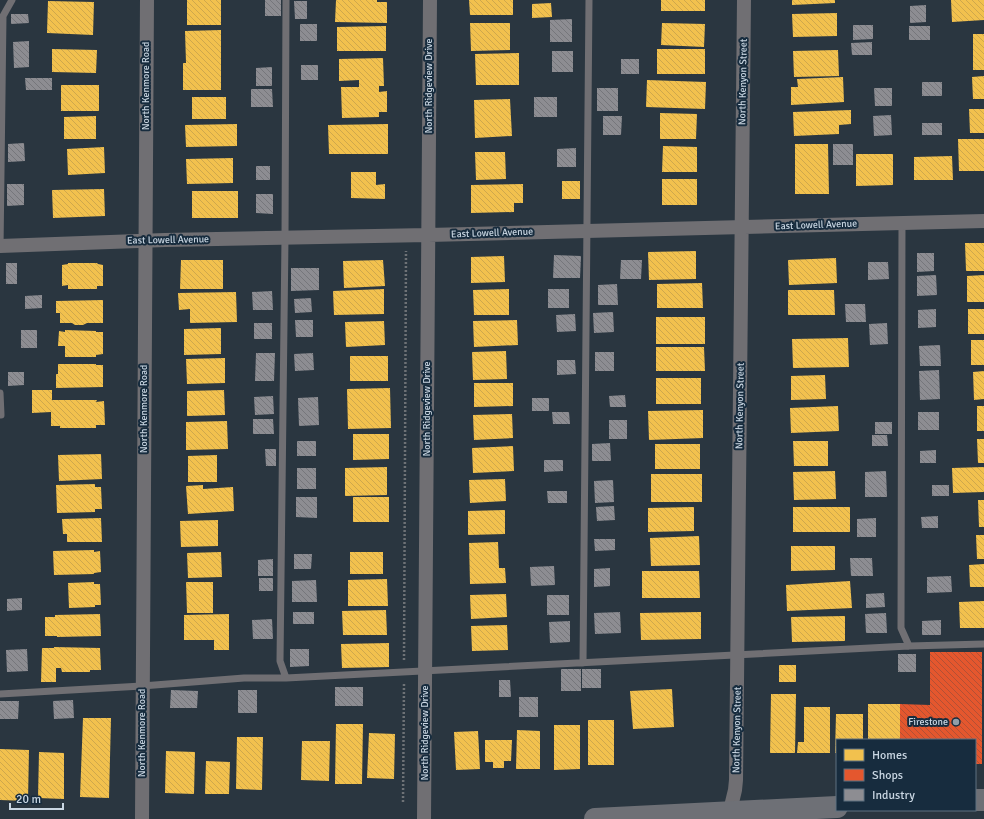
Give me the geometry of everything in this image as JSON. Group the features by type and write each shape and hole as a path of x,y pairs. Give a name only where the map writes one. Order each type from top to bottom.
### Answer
{"main road":[{"path":"595,819 729,815 836,807"}],"street":[{"name":"North Kenmore Road","path":"142,819 147,0"},
{"name":"North Ridgeview Drive","path":"424,819 430,0"},
{"name":"North Kenyon Street","path":"729,815 736,780 744,0"},
{"name":"East Lowell Avenue","path":"0,247 145,240 428,235 984,221"}],"lane":[{"path":"0,247 3,16 12,0"},
{"path":"286,0 280,661 286,678"},
{"path":"583,663 589,0"},
{"path":"902,223 900,628 910,646"},
{"path":"0,393 1,414"},
{"path":"0,694 142,686 244,678 286,678 910,646 984,644"}],"path":[{"path":"403,802 406,245"}],"building: Homes":[{"path":"187,0 221,0 221,25 187,25"},
{"path":"336,0 377,0 377,2 387,2 387,23 335,22"},
{"path":"469,0 513,0 513,15 470,15"},
{"path":"661,0 705,0 705,11 661,11"},
{"path":"792,0 835,0 835,3 792,5"},
{"path":"951,0 984,0 984,20 952,22"},
{"path":"48,1 94,2 93,35 47,33"},
{"path":"551,3 552,17 532,18 532,4"},
{"path":"837,13 837,36 793,37 792,14"},
{"path":"470,23 510,23 510,50 471,51"},
{"path":"662,23 705,24 704,47 661,45"},
{"path":"386,26 386,51 337,51 337,27"},
{"path":"221,30 221,90 183,90 183,63 186,63 185,31"},
{"path":"973,34 984,34 984,70 973,70"},
{"path":"52,49 97,50 96,73 52,72"},
{"path":"657,49 705,49 705,74 657,74"},
{"path":"838,50 839,76 794,77 793,51"},
{"path":"519,53 519,85 476,85 475,54"},
{"path":"383,58 384,86 379,86 379,92 387,91 387,112 379,112 379,117 342,118 341,87 359,87 359,80 339,81 339,59"},
{"path":"984,76 984,99 973,99 972,77"},
{"path":"843,77 844,102 791,105 791,87 798,87 797,79"},
{"path":"647,80 706,82 705,109 646,107"},
{"path":"61,85 99,85 99,111 61,111"},
{"path":"192,97 226,97 226,119 192,119"},
{"path":"510,99 512,136 475,138 474,100"},
{"path":"969,109 984,109 984,133 970,133"},
{"path":"851,110 851,124 839,125 839,134 794,136 793,112"},
{"path":"660,113 697,114 696,139 660,139"},
{"path":"96,116 96,139 64,139 64,117"},
{"path":"237,124 237,146 186,147 185,125"},
{"path":"388,124 388,154 329,154 328,125"},
{"path":"958,139 984,139 984,171 959,171"},
{"path":"795,144 828,144 829,194 795,194"},
{"path":"663,146 697,147 697,172 662,172"},
{"path":"104,147 105,173 68,175 67,149"},
{"path":"475,152 505,152 506,179 476,180"},
{"path":"856,154 893,154 893,185 856,186"},
{"path":"952,156 953,180 914,180 914,157"},
{"path":"233,158 233,183 187,184 186,159"},
{"path":"351,172 376,172 376,185 385,184 385,199 351,198"},
{"path":"662,179 697,179 697,205 662,205"},
{"path":"562,181 580,181 580,199 562,199"},
{"path":"523,184 523,203 514,203 514,212 471,213 471,185"},
{"path":"104,189 105,216 53,218 52,190"},
{"path":"192,191 238,191 238,218 192,218"},
{"path":"965,243 984,243 984,271 966,271"},
{"path":"696,251 696,279 649,280 648,252"},
{"path":"504,256 505,282 471,283 471,257"},
{"path":"836,258 837,283 789,285 788,260"},
{"path":"181,260 223,260 223,289 180,289"},
{"path":"383,260 385,286 344,288 343,261"},
{"path":"68,263 97,263 103,265 103,286 97,286 97,289 68,289 68,285 62,286 62,265"},
{"path":"984,275 984,302 967,302 967,276"},
{"path":"702,283 703,308 657,308 657,284"},
{"path":"384,289 384,314 334,315 333,291"},
{"path":"509,289 509,315 474,315 473,290"},
{"path":"788,290 834,290 835,315 788,315"},
{"path":"236,292 237,322 190,323 190,309 179,310 178,293"},
{"path":"103,300 103,323 75,325 72,323 60,323 60,313 56,313 56,301"},
{"path":"968,309 984,309 984,334 968,334"},
{"path":"656,317 705,317 705,344 656,344"},
{"path":"517,320 518,345 474,347 473,321"},
{"path":"384,321 385,345 346,347 345,322"},
{"path":"221,328 221,354 184,355 184,329"},
{"path":"65,330 103,332 103,354 96,355 96,357 65,357 65,346 58,346 59,331 65,332"},
{"path":"848,338 849,367 793,368 792,339"},
{"path":"971,340 984,340 984,365 971,365"},
{"path":"656,347 704,347 705,371 656,371"},
{"path":"506,351 507,379 473,380 472,352"},
{"path":"350,356 388,356 388,381 350,381"},
{"path":"225,358 225,383 187,384 186,359"},
{"path":"58,364 103,365 103,387 56,388"},
{"path":"984,371 984,399 974,400 973,372"},
{"path":"825,375 826,399 791,400 791,376"},
{"path":"656,378 701,378 701,404 656,404"},
{"path":"474,383 513,383 513,406 474,407"},
{"path":"390,388 391,428 348,429 347,389"},
{"path":"32,390 52,390 52,400 104,401 105,425 96,425 96,428 60,428 60,426 51,426 51,412 32,413"},
{"path":"224,390 225,415 187,416 187,391"},
{"path":"838,406 839,431 791,433 790,408"},
{"path":"977,406 984,406 984,431 977,431"},
{"path":"703,410 703,438 649,440 648,411"},
{"path":"512,414 513,438 474,440 473,415"},
{"path":"227,421 228,449 186,450 186,422"},
{"path":"353,434 389,434 389,459 353,460"},
{"path":"977,439 984,439 984,463 978,463"},
{"path":"793,441 828,441 828,466 794,466"},
{"path":"655,444 700,444 700,469 655,469"},
{"path":"513,446 514,471 473,473 472,448"},
{"path":"101,454 102,479 59,481 58,455"},
{"path":"217,455 217,482 188,482 188,456"},
{"path":"387,467 387,495 345,496 345,468"},
{"path":"984,467 984,492 953,493 952,468"},
{"path":"835,471 836,499 794,500 793,472"},
{"path":"651,474 702,474 702,502 651,502"},
{"path":"505,479 506,501 470,503 469,480"},
{"path":"95,484 95,487 101,487 102,509 95,509 95,512 57,513 56,485"},
{"path":"203,485 203,489 233,487 234,511 188,514 186,486"},
{"path":"353,497 389,497 389,522 353,522"},
{"path":"978,500 984,500 984,527 979,527"},
{"path":"694,507 694,531 648,532 648,508"},
{"path":"793,507 850,507 850,532 793,532"},
{"path":"505,510 505,534 468,535 468,511"},
{"path":"101,518 102,542 67,542 67,534 63,534 62,519"},
{"path":"218,520 218,546 181,547 180,521"},
{"path":"976,535 984,535 984,559 977,559"},
{"path":"699,536 700,565 651,566 650,538"},
{"path":"498,542 499,568 505,568 506,583 470,584 469,543"},
{"path":"791,546 835,546 835,570 791,571"},
{"path":"94,550 94,552 100,551 101,572 94,574 54,575 53,551"},
{"path":"221,552 222,577 188,578 187,553"},
{"path":"350,552 383,552 383,574 350,574"},
{"path":"984,564 984,587 970,587 969,565"},
{"path":"642,571 699,571 700,598 642,598"},
{"path":"387,579 388,606 348,606 348,580"},
{"path":"850,581 852,608 787,611 786,585"},
{"path":"94,582 94,584 100,584 101,605 95,605 95,607 69,608 68,583"},
{"path":"186,582 213,582 213,613 187,613"},
{"path":"506,594 507,617 471,619 470,595"},
{"path":"984,601 984,628 960,628 959,602"},
{"path":"386,610 387,635 343,635 342,611"},
{"path":"701,612 701,639 641,640 640,613"},
{"path":"100,614 101,636 45,636 45,617 55,617 55,615"},
{"path":"229,614 229,650 214,650 214,640 184,640 184,615"},
{"path":"845,616 845,641 792,642 791,617"},
{"path":"507,625 508,650 472,651 471,626"},
{"path":"389,643 389,667 342,668 341,644"},
{"path":"42,648 100,648 101,670 90,670 90,672 62,672 61,668 56,668 56,682 41,682"},
{"path":"779,665 796,665 796,682 779,682"},
{"path":"672,689 674,727 633,729 630,691"},
{"path":"771,694 796,694 795,753 770,753"},
{"path":"868,704 900,704 900,739 868,739"},
{"path":"804,707 830,707 830,753 797,753 798,742 804,742"},
{"path":"836,714 863,714 863,739 836,739 835,753"},
{"path":"83,718 111,718 109,798 80,797"},
{"path":"588,720 614,720 614,765 588,765"},
{"path":"336,724 363,724 362,784 335,784"},
{"path":"554,725 580,725 580,769 554,770"},
{"path":"517,730 540,731 540,769 516,769"},
{"path":"478,731 480,769 456,770 454,732"},
{"path":"369,733 395,734 394,779 367,778"},
{"path":"237,737 263,737 262,790 236,789"},
{"path":"485,740 512,740 511,761 504,761 504,768 493,768 493,762 485,762"},
{"path":"302,741 330,741 329,781 301,780"},
{"path":"0,749 29,750 28,801 0,800"},
{"path":"166,751 195,752 194,794 165,793"},
{"path":"39,752 64,753 64,799 38,798"},
{"path":"206,761 230,762 229,794 205,794"}],"building: Shops":[{"name":"Firestone","path":"930,652 982,652 982,764 976,764 976,739 900,739 900,704 930,705"}],"building: Industry":[{"path":"265,0 281,0 281,16 265,16"},
{"path":"294,1 307,1 307,19 295,19"},
{"path":"926,5 926,22 910,23 910,6"},
{"path":"11,14 28,14 29,23 11,24"},
{"path":"572,19 572,42 550,42 550,20"},
{"path":"300,24 317,24 317,41 300,41"},
{"path":"853,25 873,25 873,39 853,40"},
{"path":"909,26 930,26 930,40 909,40"},
{"path":"29,41 29,67 14,68 13,42"},
{"path":"872,42 872,55 852,55 851,43"},
{"path":"552,51 573,51 573,72 552,72"},
{"path":"621,59 639,59 639,74 621,74"},
{"path":"301,65 318,65 318,80 301,80"},
{"path":"272,67 272,86 256,86 256,68"},
{"path":"25,78 52,78 52,90 26,90"},
{"path":"922,82 942,82 942,96 922,96"},
{"path":"597,88 618,88 618,111 597,111"},
{"path":"874,88 892,88 892,106 875,106"},
{"path":"251,89 272,89 273,107 251,107"},
{"path":"534,97 557,97 557,117 534,117"},
{"path":"891,115 892,135 874,136 873,116"},
{"path":"603,116 622,116 621,135 603,135"},
{"path":"922,123 942,123 942,135 922,135"},
{"path":"24,143 25,161 8,162 8,144"},
{"path":"833,144 853,144 853,165 833,165"},
{"path":"576,148 576,167 557,167 557,149"},
{"path":"256,166 270,166 270,180 256,180"},
{"path":"7,184 24,184 24,205 7,206"},
{"path":"256,194 273,194 273,214 256,213"},
{"path":"917,253 934,253 934,271 917,272"},
{"path":"554,255 581,256 580,278 553,278"},
{"path":"621,260 642,260 641,279 620,279"},
{"path":"868,262 888,262 889,279 868,280"},
{"path":"6,263 17,263 17,284 6,284"},
{"path":"291,268 319,268 319,290 291,291"},
{"path":"936,275 937,295 917,296 917,276"},
{"path":"617,284 618,305 598,305 598,285"},
{"path":"548,289 569,289 569,308 548,308"},
{"path":"272,291 273,310 253,310 252,292"},
{"path":"42,295 42,308 25,309 25,296"},
{"path":"311,298 312,312 295,313 294,299"},
{"path":"845,304 865,304 866,322 846,322"},
{"path":"936,309 936,327 918,328 918,310"},
{"path":"613,312 614,332 594,333 593,313"},
{"path":"575,314 576,331 557,332 556,315"},
{"path":"295,320 313,320 313,337 296,337"},
{"path":"254,323 272,323 272,339 254,339"},
{"path":"887,323 888,344 870,345 869,324"},
{"path":"21,330 37,330 37,348 21,348"},
{"path":"940,345 941,366 920,366 919,346"},
{"path":"595,352 614,352 614,371 595,371"},
{"path":"256,353 275,353 274,381 255,381"},
{"path":"313,353 314,370 295,371 294,354"},
{"path":"557,360 575,360 576,374 557,375"},
{"path":"939,370 940,399 920,400 919,371"},
{"path":"8,372 24,372 24,385 8,386"},
{"path":"625,395 626,407 610,407 609,396"},
{"path":"273,396 274,414 255,415 254,397"},
{"path":"318,397 319,425 299,426 298,398"},
{"path":"532,398 549,398 549,411 532,411"},
{"path":"552,412 569,412 570,424 553,424"},
{"path":"918,412 939,412 939,430 918,430"},
{"path":"253,419 273,419 274,434 253,434"},
{"path":"609,420 627,420 627,439 609,439"},
{"path":"875,422 892,422 892,434 875,434"},
{"path":"872,435 887,435 888,446 872,446"},
{"path":"297,441 316,441 316,456 297,456"},
{"path":"610,443 611,461 592,461 592,444"},
{"path":"265,449 276,449 276,466 266,466"},
{"path":"936,450 936,463 920,463 920,451"},
{"path":"544,460 563,460 563,471 544,472"},
{"path":"297,468 316,468 316,489 297,489"},
{"path":"886,471 887,497 865,497 865,472"},
{"path":"613,480 614,502 595,503 594,481"},
{"path":"932,485 949,485 949,496 932,496"},
{"path":"547,491 567,491 567,503 548,503"},
{"path":"296,497 317,497 317,518 296,517"},
{"path":"614,506 615,520 597,521 596,507"},
{"path":"938,516 938,528 922,528 921,517"},
{"path":"876,518 876,537 857,537 857,519"},
{"path":"594,539 615,539 615,550 595,551"},
{"path":"294,554 312,554 311,569 294,569"},
{"path":"850,558 872,558 873,576 851,576"},
{"path":"273,559 273,576 258,576 258,560"},
{"path":"554,566 555,585 531,586 530,567"},
{"path":"610,568 610,586 594,587 594,569"},
{"path":"951,576 952,592 927,593 927,577"},
{"path":"259,578 273,578 273,591 259,591"},
{"path":"316,580 317,602 292,602 292,581"},
{"path":"884,593 885,607 866,608 866,594"},
{"path":"547,595 569,595 569,615 547,615"},
{"path":"22,598 22,610 7,611 7,599"},
{"path":"293,612 314,612 314,624 293,624"},
{"path":"620,612 621,633 595,634 594,613"},
{"path":"886,613 887,633 866,633 865,614"},
{"path":"272,619 273,639 253,639 252,620"},
{"path":"941,620 941,635 922,635 922,621"},
{"path":"570,621 570,642 550,643 549,622"},
{"path":"27,649 28,671 7,672 6,650"},
{"path":"290,649 309,649 309,666 290,667"},
{"path":"898,654 916,654 916,672 898,672"},
{"path":"561,669 581,669 581,691 561,691"},
{"path":"582,669 601,669 601,688 582,688"},
{"path":"499,680 510,680 511,697 499,697"},
{"path":"335,687 363,687 363,706 335,706"},
{"path":"171,690 198,691 197,708 170,708"},
{"path":"238,690 257,690 257,713 238,713"},
{"path":"519,697 538,697 538,717 519,717"},
{"path":"73,700 74,718 54,719 53,701"},
{"path":"0,701 19,701 18,719 0,719"}],"place":[{"name":"Firestone","path":"956,722"}]}
